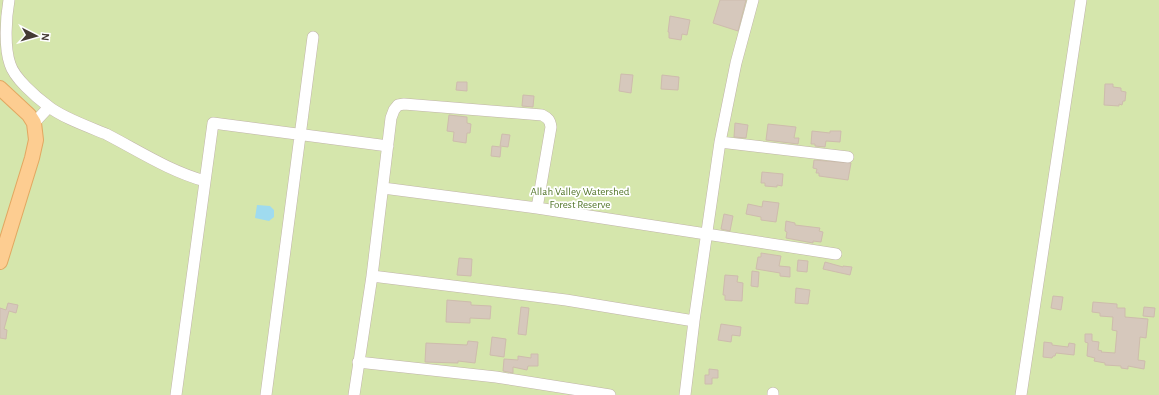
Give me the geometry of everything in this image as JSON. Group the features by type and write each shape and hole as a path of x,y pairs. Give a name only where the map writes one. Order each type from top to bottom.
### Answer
{"main road":[{"path":"0,88 29,115 34,123 36,140 0,262"}],"street":[{"path":"8,0 6,27 10,64 23,83 49,107 122,142 175,171 205,181"},
{"path":"685,395 694,321 720,142 736,63 753,0"},
{"path":"1021,395 1081,0"},
{"path":"266,395 313,37"},
{"path":"354,395 372,276 392,118 394,110 398,105 404,104 542,115 547,117 550,121 551,127 537,208"},
{"path":"34,123 49,107"},
{"path":"176,395 213,123 388,146"},
{"path":"720,142 848,157"},
{"path":"384,188 537,208 836,254"},
{"path":"372,276 566,300 694,321"},
{"path":"358,362 496,377 610,395"}],"green space":[{"name":"Allah Valley Watershed Forest Reserve","path":"0,0 1159,0 1159,395 0,395"}],"water":[{"path":"257,205 270,206 274,210 274,217 269,221 255,218"}],"building":[{"path":"720,0 746,0 738,31 713,23"},
{"path":"670,16 690,20 687,35 682,34 681,40 669,38 668,32"},
{"path":"621,74 633,75 631,93 619,91"},
{"path":"662,75 679,77 678,90 661,89"},
{"path":"457,82 467,82 467,91 456,90"},
{"path":"1105,84 1113,84 1113,87 1121,88 1121,91 1126,92 1125,101 1123,101 1122,105 1104,105"},
{"path":"523,95 534,96 533,107 522,106"},
{"path":"449,115 467,117 467,123 471,124 470,133 467,133 466,143 453,141 454,132 447,131"},
{"path":"735,123 748,125 746,138 734,137"},
{"path":"768,124 796,127 794,138 799,138 798,144 766,140"},
{"path":"812,131 830,133 830,131 841,131 840,142 826,141 825,147 815,146 815,144 811,144"},
{"path":"502,134 510,135 508,147 500,146"},
{"path":"492,146 501,147 500,157 491,156"},
{"path":"814,160 851,163 848,180 819,176 819,173 816,173 817,169 813,168"},
{"path":"762,172 783,174 782,186 765,186 765,183 761,183"},
{"path":"763,201 779,203 776,222 761,220 761,217 746,214 748,204 762,207"},
{"path":"724,214 733,216 730,231 721,229"},
{"path":"786,221 795,223 795,225 820,228 819,231 823,232 821,242 813,241 813,243 786,238"},
{"path":"761,253 781,256 779,266 790,267 790,277 780,276 780,273 756,269 758,257 761,257"},
{"path":"459,258 472,259 471,276 457,275"},
{"path":"798,260 808,261 807,272 797,271"},
{"path":"825,262 843,267 852,267 850,275 823,269"},
{"path":"752,271 759,272 758,287 751,286"},
{"path":"725,275 738,276 737,282 743,283 742,301 725,300 725,295 723,295"},
{"path":"796,288 810,290 808,304 795,303"},
{"path":"1053,296 1063,297 1061,310 1051,308"},
{"path":"447,300 471,302 471,305 491,306 490,319 470,318 470,323 446,322"},
{"path":"1093,302 1117,304 1117,308 1125,308 1125,317 1148,319 1146,338 1140,337 1138,360 1145,361 1144,369 1128,366 1128,369 1121,368 1121,366 1105,365 1105,363 1094,361 1095,358 1087,356 1088,343 1085,342 1085,334 1092,334 1092,341 1099,342 1098,350 1102,351 1101,352 1115,353 1117,331 1112,330 1113,317 1100,316 1100,313 1092,312"},
{"path":"8,303 18,305 16,313 9,311 4,329 7,330 6,339 0,338 0,308 6,310"},
{"path":"521,307 529,308 526,335 518,334"},
{"path":"1144,307 1155,308 1154,317 1143,316"},
{"path":"721,324 741,327 740,336 732,335 731,342 718,340"},
{"path":"492,337 506,339 504,357 490,355"},
{"path":"468,341 478,342 475,363 458,361 458,363 425,362 426,343 467,345"},
{"path":"1044,342 1052,343 1052,345 1068,347 1069,343 1075,344 1074,355 1056,353 1052,358 1043,357"},
{"path":"531,354 538,354 538,366 528,366 527,370 513,367 513,373 503,371 504,359 518,360 518,356 531,358"},
{"path":"709,369 718,370 718,378 712,378 712,384 705,384 705,375 709,375"}]}
